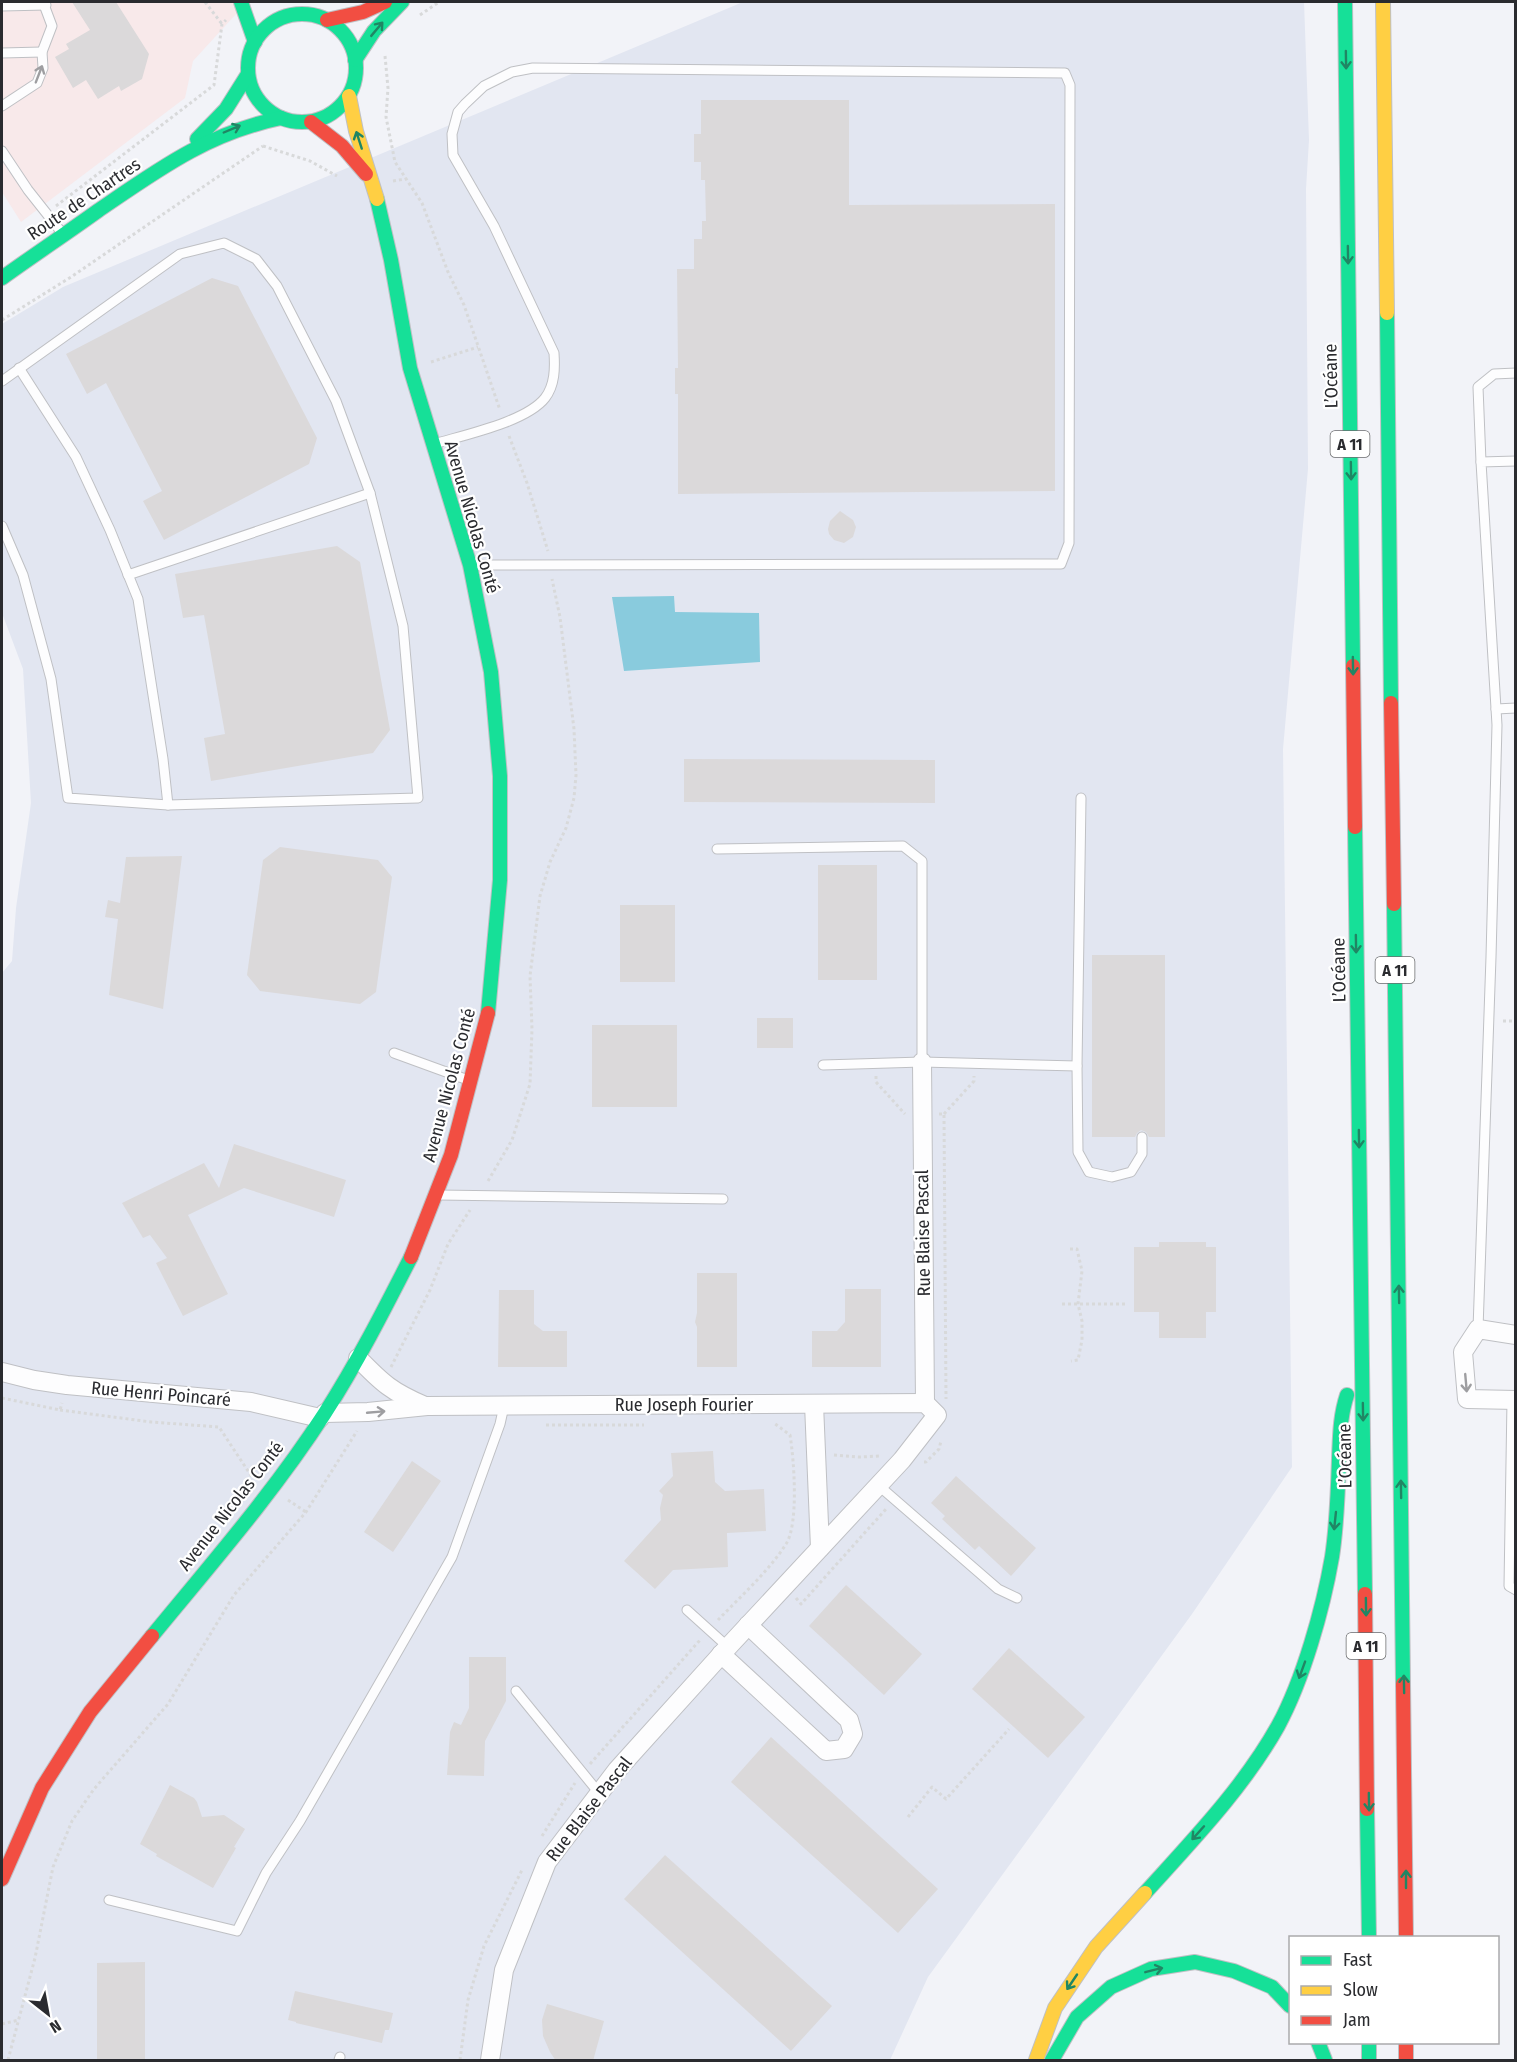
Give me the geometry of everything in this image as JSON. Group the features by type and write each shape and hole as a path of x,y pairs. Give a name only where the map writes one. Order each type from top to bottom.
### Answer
{"main road":[{"path":"241,2 255,42"},
{"path":"275,2 294,15"},
{"path":"327,21 363,12 385,2"},
{"path":"355,60 374,31 402,2"},
{"name":"L’Océane","path":"1345,2 1369,1936"},
{"name":"A 11","path":"1383,2 1406,1936"},
{"path":"294,15 316,16 338,28 352,48 355,60 356,72 349,96 332,113 311,122 298,123 280,118 261,105 252,90 248,74 250,52 255,42 271,24 294,15"},
{"path":"187,150 226,109 248,74"},
{"name":"Avenue Nicolas Conté","path":"2,1879 42,1788 90,1712 271,1489 322,1416 358,1358 414,1252 436,1195 451,1155 488,1014 500,880 500,776 491,672 470,565 410,368 391,260 374,184 356,131 349,96"},
{"path":"187,150 237,127 280,118"},
{"name":"Avenue Nicolas Conté","path":"311,122 342,146 374,184"},
{"name":"Route de Chartres","path":"2,278 187,150"},
{"path":"1036,2061 1055,2008 1096,1947 1208,1823 1229,1796 1278,1726 1296,1688 1319,1614 1332,1557 1337,1507 1341,1412 1362,1354"},
{"path":"1052,2061 1077,2017 1111,1987 1151,1969 1195,1962 1234,1971 1272,1987 1289,2005"},
{"path":"1318,2044 1325,2061"},
{"path":"1369,2044 1369,2061"},
{"path":"1406,2044 1406,2061"}],"street":[{"name":"Rue Blaise Pascal","path":"490,2061 504,1970 547,1862 617,1770 902,1460 931,1409 921,1062"},
{"path":"1514,1400 1467,1399 1463,1352 1478,1329 1515,1335"},
{"name":"Rue Joseph Fourier","path":"358,1358 383,1383 399,1395 427,1406"},
{"name":"Rue Henri Poincaré","path":"2,1372 67,1385 251,1402 322,1416"},
{"path":"814,1404 820,1548"},
{"name":"Rue Joseph Fourier","path":"322,1416 427,1406 814,1404 931,1409"},
{"path":"724,1651 826,1751 844,1749 853,1734 849,1720 748,1625"}],"lane":[{"path":"2,6 44,3 52,26 42,52 43,68 37,82 2,106"},
{"path":"2,53 42,52"},
{"path":"433,444 504,423 532,409 545,399 551,388 555,370 554,353 494,226 453,155 452,134 458,112 484,86 512,72 533,68 1065,73 1070,85 1069,543 1061,564 470,565"},
{"path":"2,151 28,190 63,235"},
{"path":"2,381 180,254 224,243 256,259 277,286 336,401 370,493 403,626 418,798 168,806 68,798 51,679 22,575 2,526"},
{"path":"19,369 76,457 138,599 168,806"},
{"path":"1478,1329 1491,957 1496,709 1478,387 1494,374 1515,373"},
{"path":"1481,462 1515,461"},
{"path":"128,575 370,493"},
{"path":"1496,709 1515,708"},
{"path":"1081,798 1078,1152 1089,1172 1112,1177 1131,1172 1142,1154 1142,1137"},
{"path":"717,849 903,846 922,861 921,1062"},
{"path":"394,1053 471,1081"},
{"path":"823,1065 921,1062 1077,1066"},
{"path":"436,1195 723,1199"},
{"path":"1514,1400 1509,1586 1515,1590"},
{"path":"109,1900 237,1931 266,1873 300,1821 452,1557 500,1424 504,1406"},
{"path":"878,1485 998,1589 1017,1598"},
{"path":"687,1610 709,1630 724,1651"},
{"path":"516,1690 599,1793"}],"path":[{"path":"205,2 222,24"},
{"path":"46,213 214,85 222,24 229,17"},
{"path":"383,1383 430,1290 448,1244 512,1140 530,1084 532,1029 530,975 540,896 550,862 566,828 574,798 576,775 574,729 560,617 544,535 464,305 448,272 422,203 395,162 386,117 388,88 385,51"},
{"path":"256,143 310,161 342,179"},
{"path":"2,320 71,277 263,146"},
{"path":"390,182 406,179"},
{"path":"410,368 478,347"},
{"path":"944,1114 974,1081 974,1064"},
{"path":"1070,1249 1077,1249 1082,1271 1078,1304 1082,1321 1082,1340 1078,1360 1071,1361"},
{"path":"1062,1304 1126,1304"},
{"path":"60,1410 151,1422 219,1427 252,1477 306,1512"},
{"path":"8,2061 35,1958 53,1867 72,1821 94,1789 168,1704 234,1595 306,1512 368,1413"},
{"path":"541,1837 582,1772 787,1544 793,1525 793,1455 790,1435 776,1423 765,1423"},
{"path":"536,1425 649,1425"},
{"path":"908,1817 932,1787 946,1799 1009,1729"},
{"path":"460,2061 468,2000 484,1946 525,1865"},
{"path":"2,2024 19,2020"}],"shaded area":[{"path":"2,2 247,2 193,61 185,98 21,222 2,192"},
{"path":"743,2 1304,2 1309,140 1306,189 1308,469 1283,749 1292,1467 1192,1614 928,1977 890,2060 2,2060 2,973 12,961 16,908 31,803 23,669 2,613 2,324 63,287"}],"water":[{"path":"674,596 675,612 759,613 760,662 624,671 612,597"}],"building":[{"path":"72,2 116,2 149,54 142,79 121,91 119,86 98,99 86,80 73,88 55,57 69,49 66,44 90,30"},
{"path":"701,100 849,100 849,205 1055,204 1055,491 678,494 678,394 675,394 675,368 678,368 677,269 694,269 694,239 702,239 702,221 706,221 705,180 701,180 701,162 694,162 694,134 701,134"},
{"path":"212,278 238,286 317,438 309,464 164,540 143,501 162,491 106,383 87,394 66,354"},
{"path":"840,511 853,520 856,527 853,537 844,543 834,540 828,529 830,521"},
{"path":"337,546 360,562 390,730 373,753 211,781 204,738 225,734 204,615 183,618 175,574"},
{"path":"684,759 935,760 935,803 684,802"},
{"path":"280,847 378,860 392,877 376,992 360,1004 260,991 247,975 263,860"},
{"path":"182,856 163,1009 109,995 118,919 105,917 108,900 120,903 126,857"},
{"path":"818,865 877,865 877,980 818,980"},
{"path":"620,905 675,905 675,982 620,982"},
{"path":"1092,955 1165,955 1165,1137 1149,1137 1141,1130 1135,1137 1092,1137"},
{"path":"757,1018 793,1018 793,1048 757,1048"},
{"path":"592,1025 677,1025 677,1107 592,1107"},
{"path":"234,1144 346,1180 334,1217 244,1188 188,1215 228,1294 183,1316 156,1263 167,1258 150,1235 143,1238 122,1203 204,1163 219,1188"},
{"path":"1159,1242 1206,1242 1206,1247 1216,1247 1216,1312 1206,1312 1206,1338 1159,1338 1159,1312 1134,1312 1134,1247 1159,1247"},
{"path":"697,1273 737,1273 737,1367 697,1367 695,1322"},
{"path":"845,1289 881,1289 881,1367 812,1367 812,1331 837,1331 845,1322"},
{"path":"499,1290 534,1290 534,1324 543,1331 567,1331 567,1367 498,1367"},
{"path":"713,1451 715,1482 725,1491 764,1489 766,1531 727,1533 728,1567 673,1570 655,1589 624,1561 661,1520 660,1508 663,1495 659,1491 673,1476 671,1453"},
{"path":"412,1461 441,1481 393,1552 364,1532"},
{"path":"956,1476 1036,1548 1011,1576 979,1546 975,1550 942,1519 945,1516 931,1503"},
{"path":"846,1585 922,1654 884,1695 809,1626"},
{"path":"1009,1648 1085,1717 1048,1758 972,1689"},
{"path":"469,1657 506,1657 506,1701 485,1741 484,1776 447,1775 450,1732 454,1722 461,1725 469,1708"},
{"path":"771,1737 938,1889 898,1933 731,1782"},
{"path":"170,1785 194,1798 202,1817 224,1815 245,1829 213,1888 156,1856 157,1854 140,1844"},
{"path":"665,1855 832,2006 791,2051 624,1899"},
{"path":"145,1962 145,2061 97,2061 97,1963"},
{"path":"295,1991 393,2013 389,2030 385,2030 382,2043 288,2020"},
{"path":"547,2004 604,2021 593,2061 556,2061 543,2036 542,2020"}],"traffic: fast":[{"path":"241,2 255,42"},
{"path":"355,60 374,31 402,2"},
{"path":"1345,2 1353,666"},
{"path":"302,14 323,18 340,30 352,47 356,68 352,89 340,106 323,118 302,122 281,118 264,106 252,89 248,68 252,47 264,30 281,18 302,14"},
{"path":"197,139 226,109 248,74"},
{"path":"2,278 121,195 185,154 230,133 281,118"},
{"path":"377,199 391,260 410,368 470,565 491,672 500,776 500,880 488,1013"},
{"path":"1387,313 1391,703"},
{"path":"1355,827 1365,1594"},
{"path":"1394,904 1403,1684"},
{"path":"152,1636 242,1527 285,1471 325,1413 411,1257"},
{"path":"1145,1893 1216,1813 1249,1771 1278,1726 1296,1688 1318,1621 1332,1557 1341,1426 1347,1395"},
{"path":"1367,1809 1369,1936"},
{"path":"1052,2060 1077,2017 1111,1987 1151,1969 1195,1962 1234,1971 1272,1987 1289,2005"},
{"path":"1319,2044 1325,2060"},
{"path":"1369,2044 1369,2060"}],"traffic: slow":[{"path":"1383,2 1387,313"},
{"path":"349,96 356,131 377,199"},
{"path":"1036,2060 1055,2008 1096,1947 1145,1893"}],"traffic: jam":[{"path":"327,20 363,12 385,2"},
{"path":"311,122 342,146 366,174"},
{"path":"1353,666 1355,827"},
{"path":"1391,703 1394,904"},
{"path":"411,1257 451,1155 488,1013"},
{"path":"1365,1594 1367,1809"},
{"path":"2,1879 42,1788 90,1712 152,1636"},
{"path":"1403,1684 1406,1936"},
{"path":"1406,2044 1406,2060"}]}
